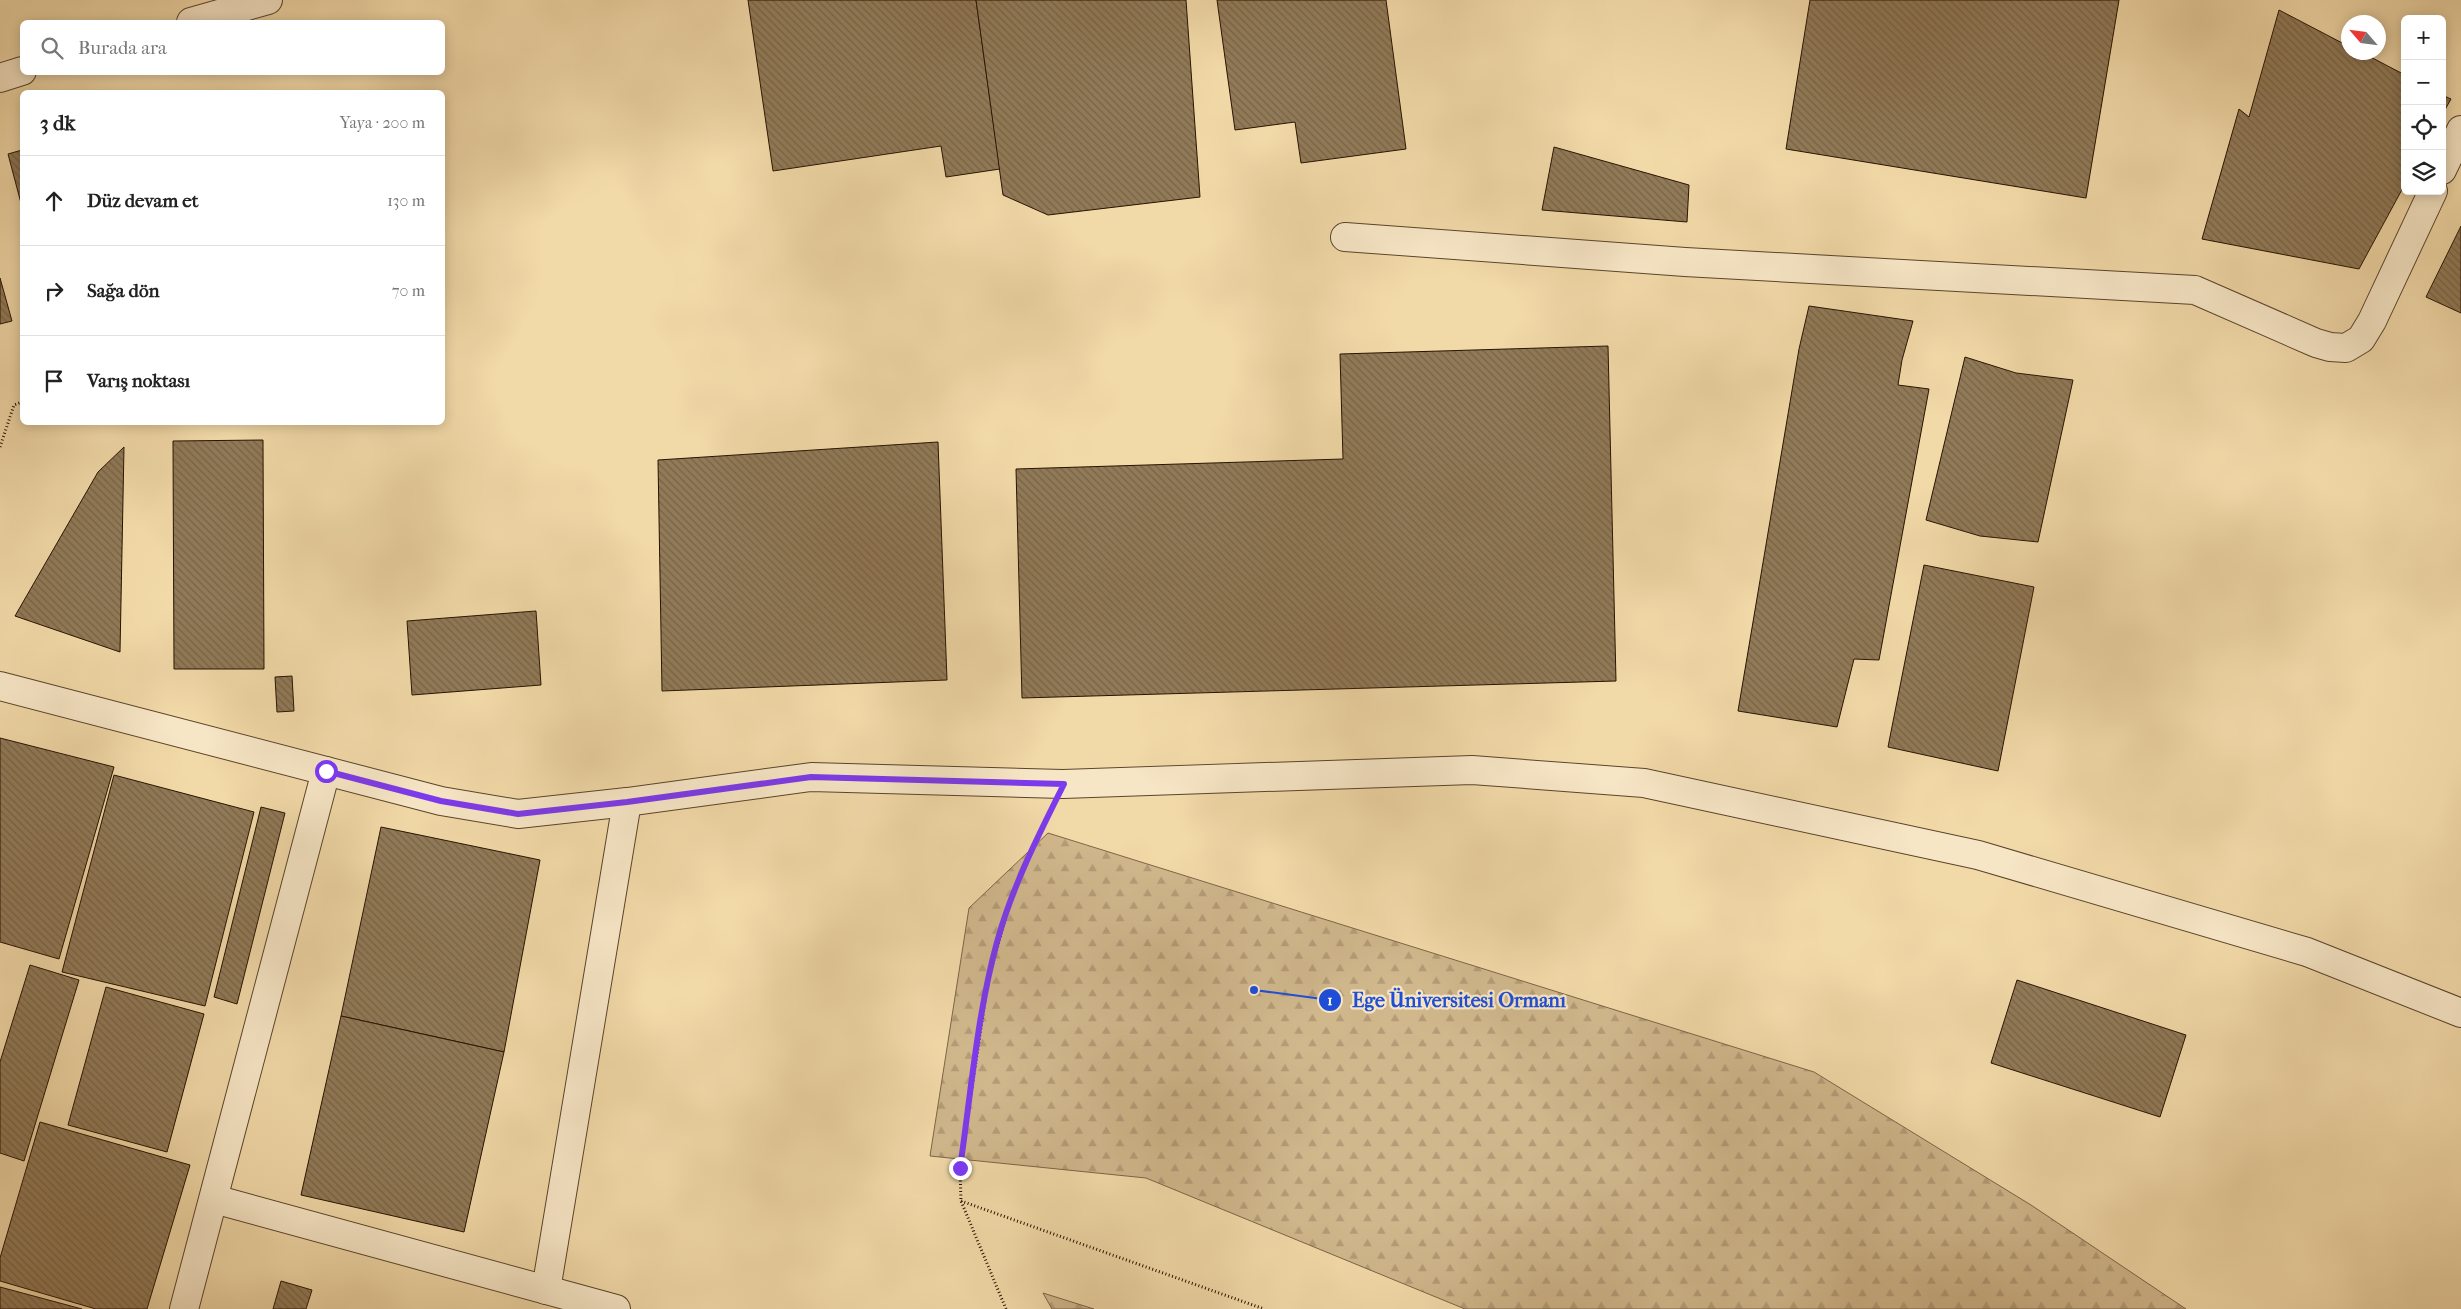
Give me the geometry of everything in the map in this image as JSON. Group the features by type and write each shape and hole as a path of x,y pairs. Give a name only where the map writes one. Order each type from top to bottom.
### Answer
{"street":[{"path":"198,20 268,0"},
{"path":"0,78 20,72"},
{"path":"2446,162 2461,130"},
{"path":"1345,237 1685,262 2195,290 2316,343 2346,348 2361,339 2372,321 2430,195"},
{"path":"0,686 441,801 518,814 627,802 811,777 1064,784 1472,770 1644,783 1978,855 2307,952 2461,1013"},
{"path":"184,1309 326,771"},
{"path":"546,1290 627,802"},
{"path":"214,1199 616,1309"}],"path":[{"path":"0,447 14,405 20,403"},
{"path":"1006,1309 961,1201 960,1168 990,973 1005,918 1025,864 1064,784"},
{"path":"961,1201 1264,1309"}],"green space":[{"path":"1048,833 1814,1072 2031,1205 2186,1309 1465,1309 1146,1178 930,1156 969,908"},
{"path":"1043,1293 1094,1309 1052,1309"}],"building":[{"path":"748,0 976,0 1000,169 946,177 941,146 773,171"},
{"path":"976,0 1186,0 1200,197 1048,215 1003,195"},
{"path":"1217,0 1386,0 1406,149 1301,163 1295,122 1235,130"},
{"path":"1810,0 2119,0 2086,198 1786,149"},
{"path":"2279,10 2341,42 2341,60 2376,60 2401,73 2401,191 2359,269 2202,239 2239,109 2249,117"},
{"path":"2446,97 2451,99 2446,108"},
{"path":"1554,147 1689,185 1687,222 1542,210"},
{"path":"20,151 20,199 8,154"},
{"path":"2461,226 2461,313 2426,297"},
{"path":"0,278 12,321 0,324"},
{"path":"1809,306 1913,321 1902,360 1898,385 1929,389 1879,660 1854,659 1837,727 1738,711 1799,349"},
{"path":"1608,346 1616,681 1022,698 1016,469 1343,459 1340,354"},
{"path":"1965,357 2016,373 2073,380 2038,542 1980,536 1926,520"},
{"path":"263,440 264,669 174,669 173,441"},
{"path":"938,442 947,680 662,691 658,460"},
{"path":"124,447 120,652 15,616 98,472"},
{"path":"1924,565 2034,587 1998,771 1888,747"},
{"path":"536,611 541,685 412,695 407,621"},
{"path":"292,676 294,711 277,712 275,677"},
{"path":"0,738 114,767 59,959 0,942"},
{"path":"114,775 254,812 205,1006 62,972"},
{"path":"261,807 285,813 237,1004 214,997"},
{"path":"381,827 540,860 504,1052 341,1016"},
{"path":"30,965 79,980 24,1161 0,1153 0,1062"},
{"path":"2017,980 2186,1035 2160,1117 1991,1063"},
{"path":"106,987 204,1014 167,1152 68,1125"},
{"path":"341,1016 504,1052 464,1232 301,1195"},
{"path":"40,1122 190,1165 147,1309 96,1309 0,1281 0,1258"},
{"path":"281,1281 312,1290 306,1309 273,1309"},
{"path":"0,1287 82,1309 0,1309"}],"place":[{"name":"Ege Üniversitesi Ormanı","path":"1254,990"}],"route":[{"path":"326,771 441,801 518,814 627,802 811,777 1064,784 1025,864 997,941 988,981 960,1168"}]}
